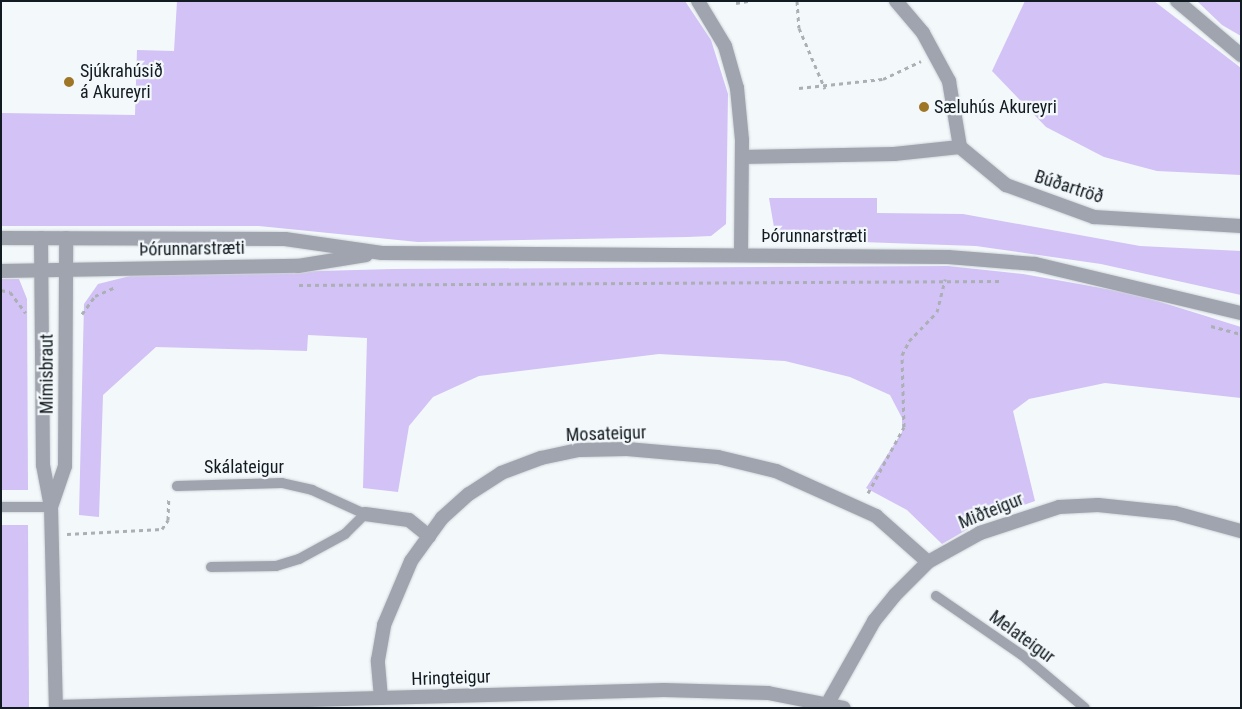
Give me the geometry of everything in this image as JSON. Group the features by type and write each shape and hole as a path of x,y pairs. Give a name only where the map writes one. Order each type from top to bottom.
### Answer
{"street":[{"path":"698,1 725,46 735,80 742,157 741,255"},
{"path":"742,157 894,154 960,148 949,81 936,54 896,1"},
{"path":"1177,1 1241,55"},
{"name":"Búðartröð","path":"960,148 1006,185 1094,217 1241,226"},
{"name":"Þórunnarstræti","path":"1,238 285,239 382,253 948,257 1054,268 1241,314"},
{"name":"Mímisbraut","path":"41,238 43,465 51,508 56,708"},
{"name":"Mímisbraut","path":"51,508 65,466 66,238"},
{"name":"Þórunnarstræti","path":"1,271 298,266 382,253"},
{"name":"Mosateigur","path":"381,698 378,660 384,625 396,588 429,536 469,494 500,473 580,450 628,449 718,457 776,471 860,507 928,562"},
{"name":"Miðteigur","path":"829,701 874,621 928,562 980,533 1059,508 1136,508 1241,530"},
{"name":"Skálateigur","path":"365,514 392,514 409,520 429,536"},
{"name":"Hringteigur","path":"56,708 664,690 768,693 829,701 844,708"}],"lane":[{"name":"Skálateigur","path":"177,486 282,483 312,490 365,514"},
{"path":"1,507 51,508"},
{"path":"211,567 276,566 299,559 345,534 365,514"},
{"name":"Melateigur","path":"936,596 1022,655 1085,708"}],"path":[{"path":"736,4 748,1"},
{"path":"797,1 799,28 825,89"},
{"path":"799,88 825,89 883,79 936,54"},
{"path":"860,507 900,440 905,414 902,355 909,341 938,312 948,257"},
{"path":"292,285 1014,281"},
{"path":"66,313 85,314 95,296 124,287"},
{"path":"1,290 10,292 21,313 41,313"},
{"path":"1203,323 1241,334"},
{"path":"52,534 162,529 168,520 170,493 177,486"}],"shaded area":[{"path":"177,1 685,1 711,40 728,94 726,224 711,236 418,242 259,226 1,226 1,113 135,115 137,50 174,51"},
{"path":"1025,1 1154,1 1241,68 1241,175 1157,171 1104,157 1046,127 992,71"},
{"path":"1197,1 1241,1 1241,36 1222,25"},
{"path":"769,198 877,198 877,213 963,214 1140,246 1241,251 1241,295 1101,264 976,246 776,239"},
{"path":"948,266 1023,274 1135,294 1241,327 1241,398 1105,383 1029,399 1013,411 1035,501 987,518 942,544 907,510 866,488 902,432 902,418 890,395 850,377 785,361 659,354 479,376 433,397 409,426 398,492 363,488 367,338 308,335 307,351 156,347 103,395 99,517 79,515 84,304 98,284 130,276 393,269"},
{"path":"1,279 19,279 27,299 28,490 1,490"},
{"path":"1,525 28,525 29,708 1,708"}],"place":[{"name":"Sjúkrahúsið á Akureyri","path":"69,82"},
{"name":"Sæluhús Akureyri","path":"924,107"}]}
